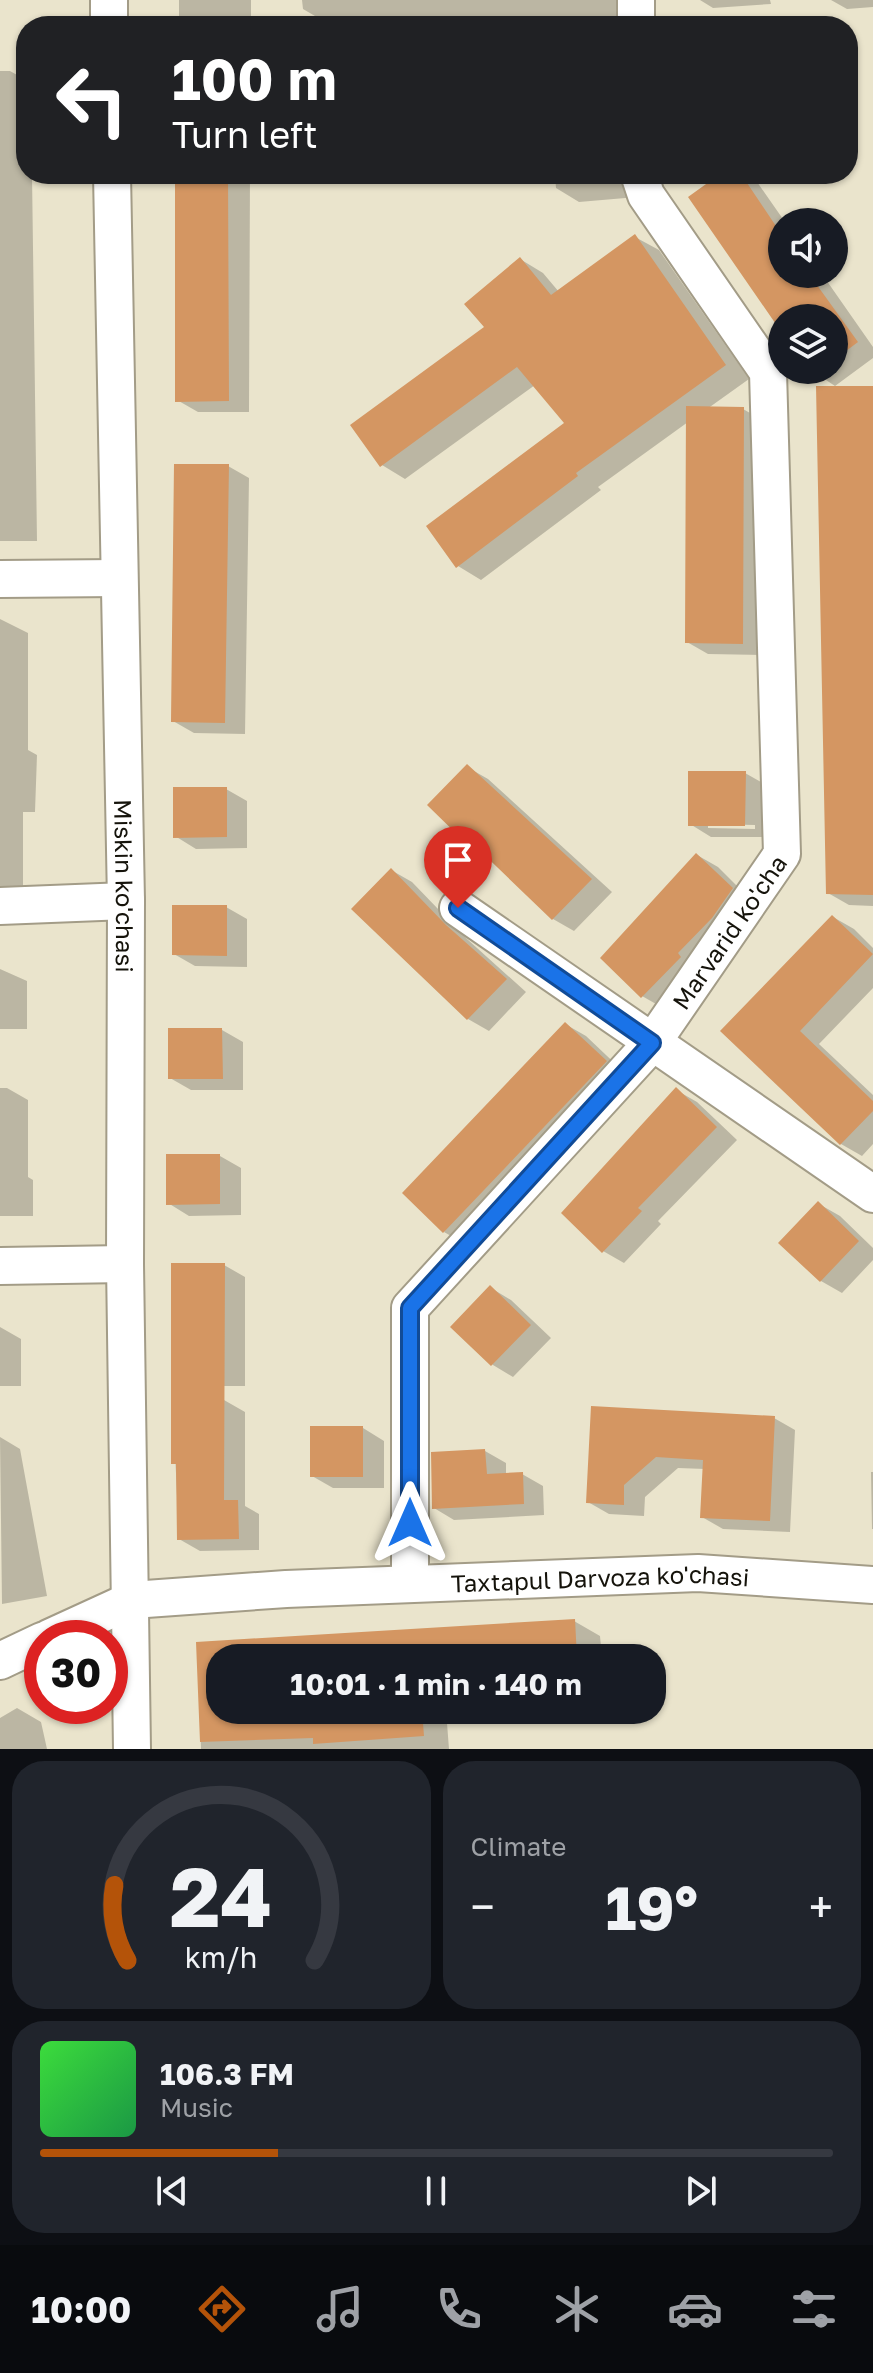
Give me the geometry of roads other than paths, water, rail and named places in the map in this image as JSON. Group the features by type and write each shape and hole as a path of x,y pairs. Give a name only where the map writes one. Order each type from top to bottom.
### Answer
{"street":[{"name":"Miskin ko'chasi","path":"112,184 126,901 125,1264 132,1749"},
{"name":"Marvarid ko'cha","path":"410,1582 410,1308 652,1043 782,854 784,833 768,372 646,195 642,184"},
{"path":"0,579 119,578"},
{"path":"0,906 126,901"},
{"path":"458,908 873,1194"},
{"path":"0,1266 125,1264"},
{"name":"Taxtapul Darvoza ko'chasi","path":"88,1620 132,1600 410,1582 698,1573 873,1585"},
{"path":"0,1661 24,1650"}]}
